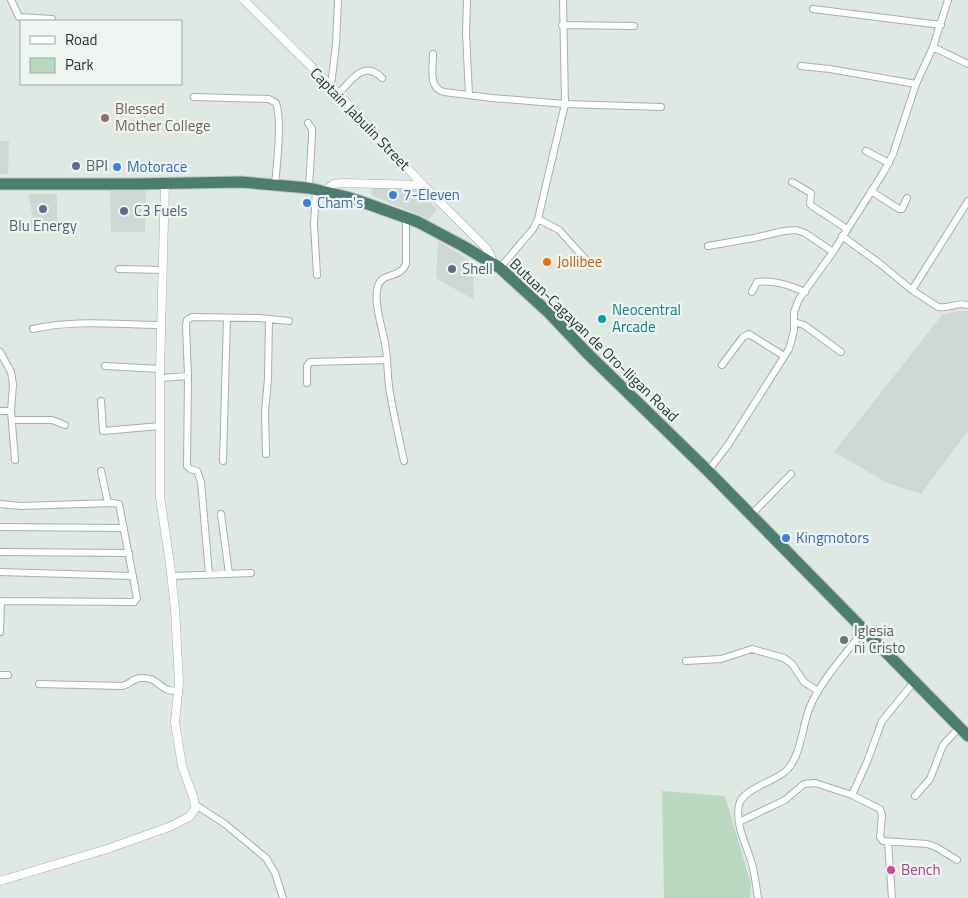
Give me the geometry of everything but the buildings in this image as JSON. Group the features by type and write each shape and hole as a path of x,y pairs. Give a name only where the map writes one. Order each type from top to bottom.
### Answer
{"highway":[{"name":"Butuan-Cagayan de Oro-Iligan Road","path":"0,184 241,182 275,184 348,197 406,218 447,237 496,265 549,312 623,390 708,471 968,736"}],"street":[{"path":"11,0 19,17 52,19"},
{"name":"Captain Jabulin Street","path":"244,0 331,86 423,186 486,248 496,265"},
{"path":"331,86 338,0"},
{"path":"467,0 466,33 470,95"},
{"path":"496,265 533,229 538,219 565,104 563,0"},
{"path":"708,471 728,445 792,342 796,306 889,163 905,121 916,84 941,26 948,0"},
{"path":"813,9 941,26"},
{"path":"562,26 634,26"},
{"path":"933,47 968,64"},
{"path":"433,54 434,88 444,92 565,104 661,107"},
{"path":"800,66 830,69 916,84"},
{"path":"338,94 366,69 375,71 382,78"},
{"path":"194,97 269,99 276,103 278,158 275,184"},
{"path":"308,123 312,129 316,190 314,224 317,275"},
{"path":"866,151 889,163"},
{"path":"792,182 811,193 812,206 847,229"},
{"path":"165,183 160,373 160,497 172,576 179,691 175,710 175,722 183,770 196,805 226,824 266,858 275,873 284,898"},
{"path":"316,190 342,183 423,186"},
{"path":"871,191 899,209 902,209 907,198"},
{"path":"912,290 968,201"},
{"path":"404,461 390,392 387,360 376,293 378,285 384,278 395,275 404,269 406,264 406,218"},
{"path":"538,219 559,230 588,262"},
{"path":"708,246 796,230 805,233 832,252"},
{"path":"842,236 912,290 938,307 968,304"},
{"path":"119,269 163,270"},
{"path":"752,292 756,282 768,281 788,285 805,292"},
{"path":"209,574 200,482 197,471 187,466 187,320 192,317 289,321"},
{"path":"223,461 228,318"},
{"path":"266,454 265,412 269,319"},
{"path":"794,322 804,325 841,352"},
{"path":"32,329 51,324 67,323 161,326"},
{"path":"722,365 743,337 749,334 784,356"},
{"path":"0,352 12,377 11,411 15,460"},
{"path":"307,383 307,366 310,362 387,360"},
{"path":"105,366 188,376"},
{"path":"101,401 104,431 160,426"},
{"path":"0,410 11,411"},
{"path":"12,420 52,420 65,425"},
{"path":"101,470 108,503"},
{"path":"750,515 791,474"},
{"path":"0,504 21,506 119,504 137,598 134,602 1,600 0,632"},
{"path":"221,514 229,574"},
{"path":"0,527 124,528"},
{"path":"0,552 129,553"},
{"path":"0,572 133,576"},
{"path":"172,576 251,574"},
{"path":"758,898 752,862 739,822 738,812 741,800 749,792 786,770 792,762 809,709 818,691 863,631"},
{"path":"686,662 721,659 752,649 784,658 792,664 804,682 818,691"},
{"path":"0,675 8,676"},
{"path":"39,684 125,686 130,681 142,678 157,682 168,690 179,691"},
{"path":"852,795 867,762 882,721 914,682"},
{"path":"915,796 930,779 943,745 960,728"},
{"path":"739,822 785,800 804,784 815,783 852,795 880,809 882,815 880,837 883,841 927,844 936,847 957,860"},
{"path":"0,881 107,849 169,827 189,817 196,805"},
{"path":"888,842 892,898"}],"shaded area":[{"path":"0,141 9,141 8,174 0,174"},
{"path":"373,187 417,189 437,210 429,219 371,195"},
{"path":"110,191 146,191 145,232 111,232"},
{"path":"28,194 57,194 57,228 24,228 33,218"},
{"path":"438,241 477,265 473,271 474,300 436,278"},
{"path":"968,311 968,431 921,494 887,483 834,452 942,315"}],"green space":[{"path":"662,791 725,796 751,884 750,898 664,898"}],"place":[{"name":"Blessed Mother College","path":"105,118"},
{"name":"BPI","path":"76,166"},
{"name":"Motorace","path":"117,167"},
{"name":"7-Eleven","path":"393,195"},
{"name":"Cham's","path":"307,203"},
{"name":"Blu Energy","path":"43,209"},
{"name":"C3 Fuels","path":"124,211"},
{"name":"Jollibee","path":"547,262"},
{"name":"Shell","path":"452,269"},
{"name":"Neocentral Arcade","path":"602,319"},
{"name":"Kingmotors","path":"786,538"},
{"name":"Iglesia ni Cristo","path":"844,640"},
{"name":"Bench","path":"891,870"}]}
